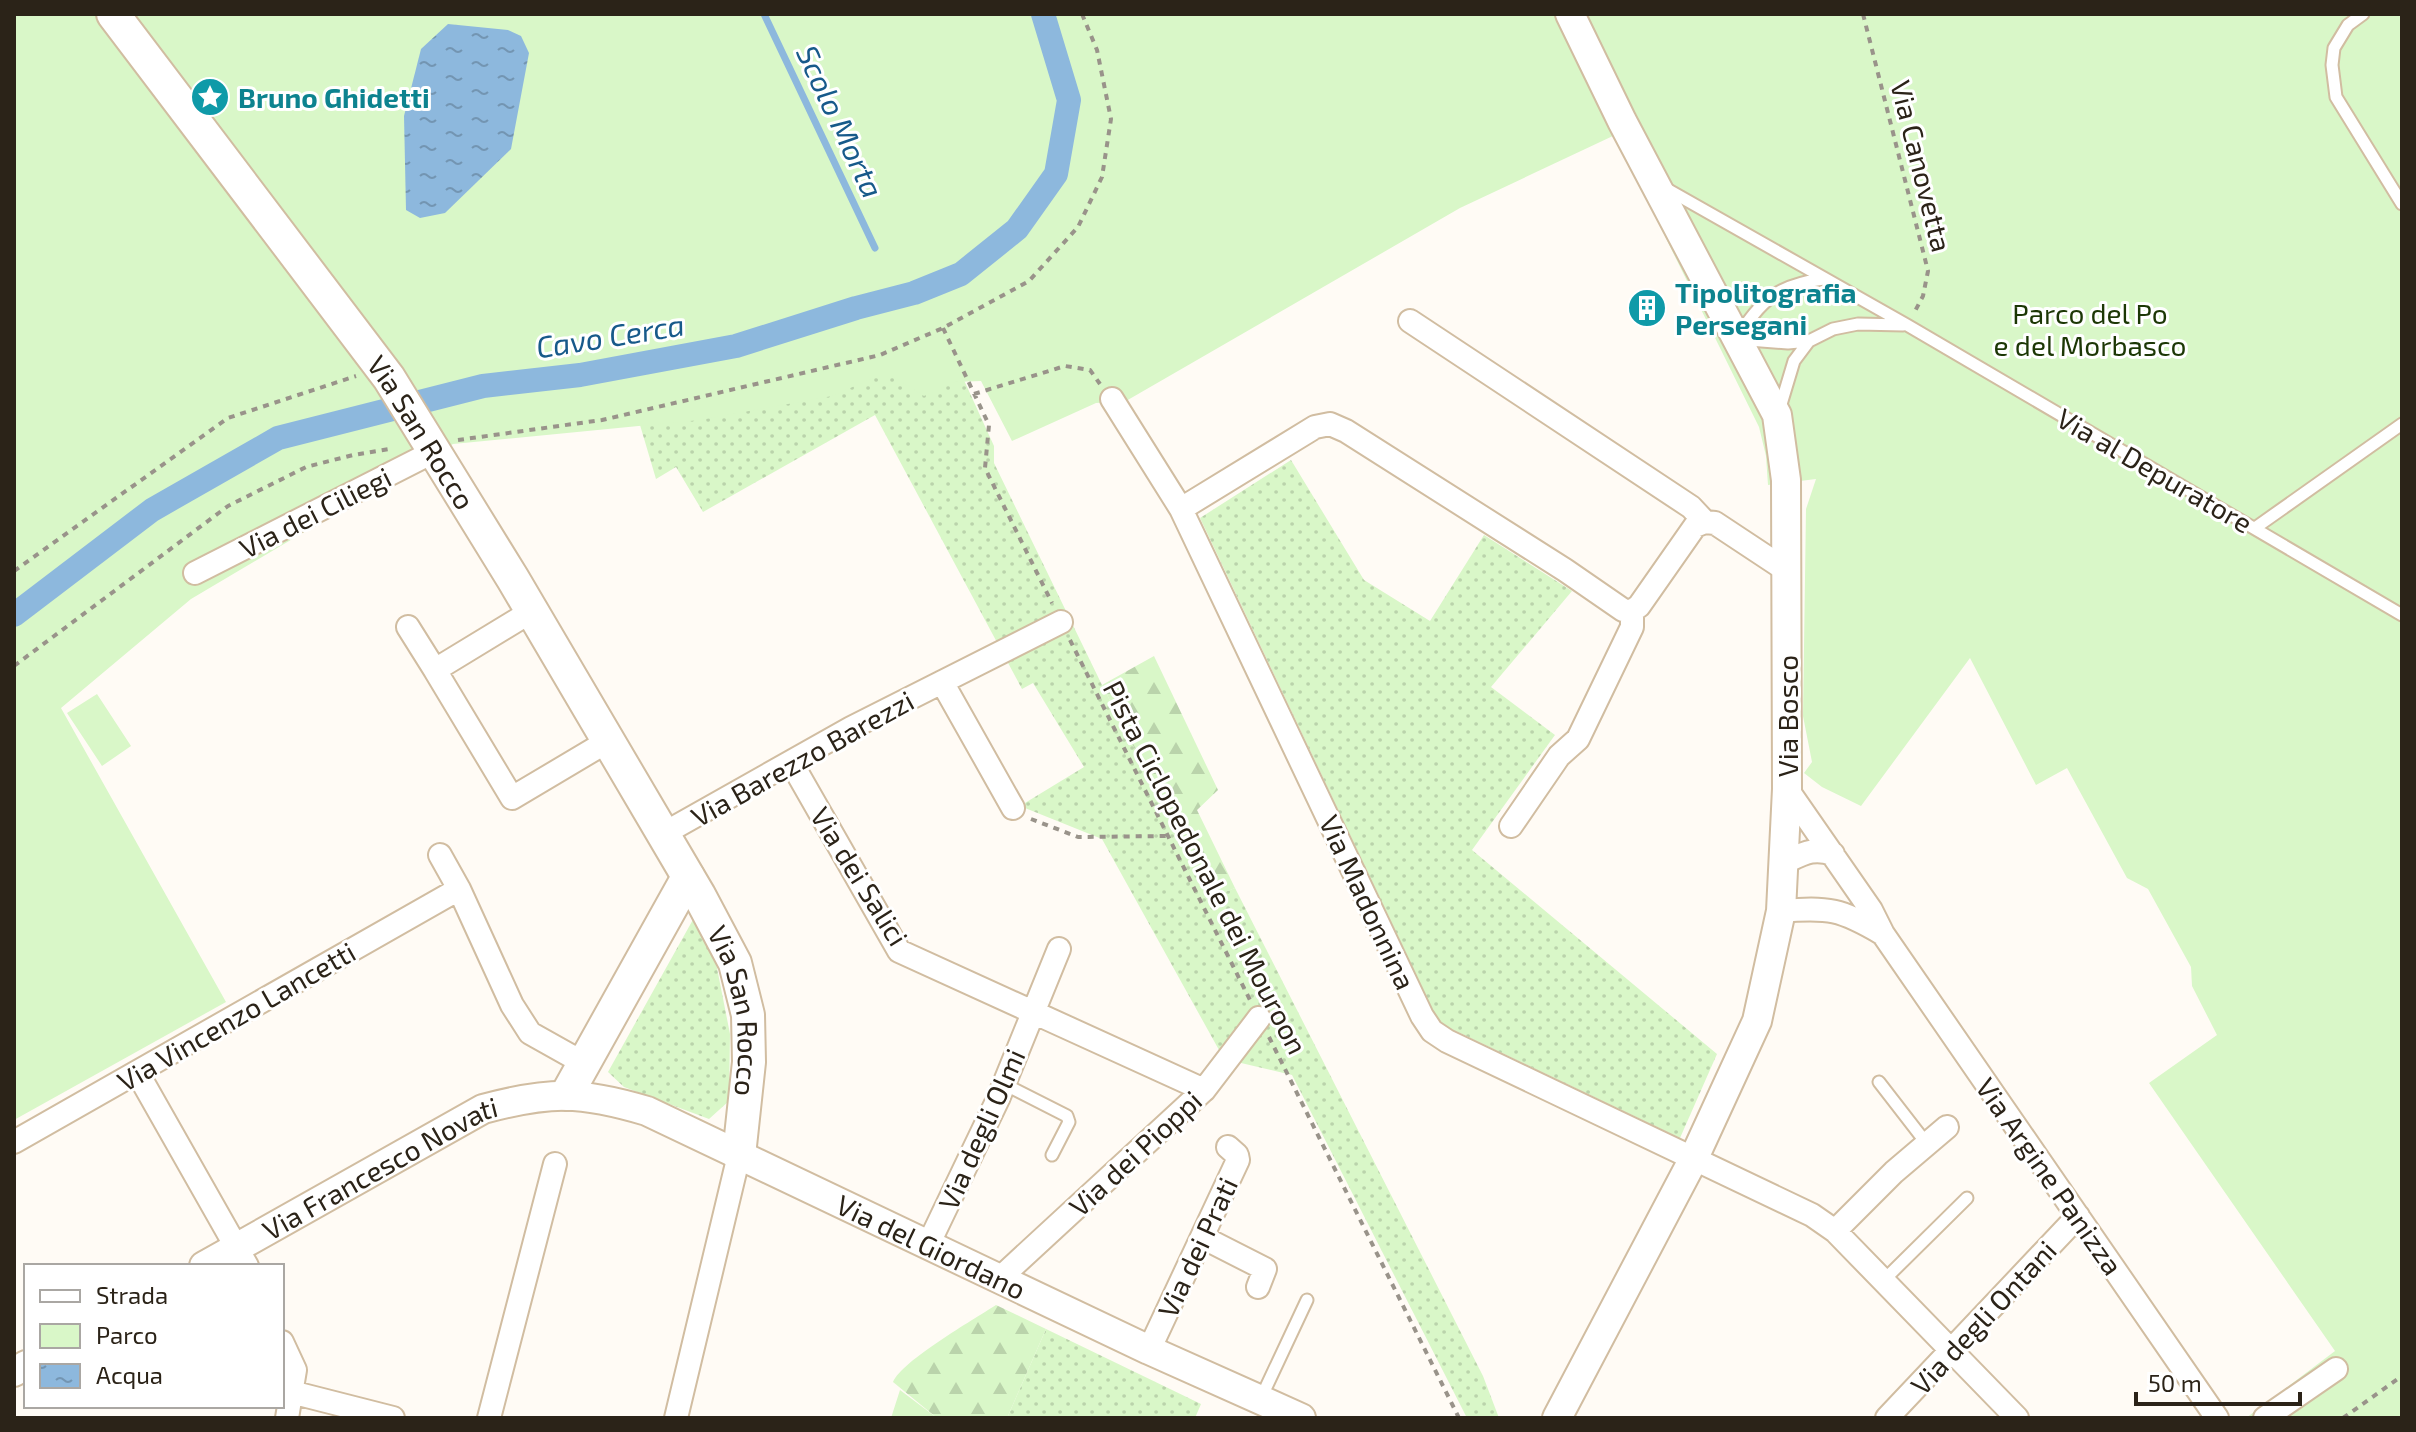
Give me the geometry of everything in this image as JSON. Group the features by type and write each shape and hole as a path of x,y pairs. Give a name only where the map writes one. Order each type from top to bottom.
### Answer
{"main road":[{"name":"Via San Rocco","path":"113,14 384,372 532,611 688,877 735,963 748,1015 749,1062 739,1155"},
{"name":"Via San Rocco","path":"567,1094 688,877"}],"street":[{"name":"Via Bosco","path":"1557,1418 1693,1160 1757,1021 1781,911 1787,789 1786,480 1777,415 1653,182 1570,14"},
{"path":"1410,321 1691,507 1705,522"},
{"name":"Via Madonnina","path":"1112,399 1181,509 1422,1016 1432,1031 1447,1041 1812,1215 1835,1231 2017,1418"},
{"path":"1181,509 1315,427 1330,424 1358,438 1623,610 1632,611 1639,606 1695,526 1705,522 1715,523 1786,570"},
{"name":"Via dei Ciliegi","path":"195,573 429,444"},
{"path":"435,670 532,611"},
{"path":"1511,826 1559,756 1578,739 1632,627 1632,611"},
{"name":"Via Barezzo Barezzi","path":"663,834 791,762 1061,622"},
{"path":"408,627 512,798 608,741"},
{"name":"Via Barezzo Barezzi","path":"942,682 1013,808"},
{"name":"Via dei Salici","path":"791,762 899,951 1204,1090"},
{"name":"Via Argine Panizza","path":"1787,789 1871,910 1883,934 2217,1418"},
{"path":"1783,863 1810,851 1833,854"},
{"path":"440,855 459,889 512,1005 530,1033 571,1056 587,1060"},
{"name":"Via Vincenzo Lancetti","path":"14,1142 459,889"},
{"name":"Via Argine Panizza","path":"1781,911 1817,908 1835,911 1853,916 1883,934"},
{"path":"1033,1012 1059,949"},
{"name":"Via degli Olmi","path":"928,1245 1004,1084 1033,1012"},
{"name":"Via dei Pioppi","path":"999,1279 1204,1090 1259,1018"},
{"path":"137,1072 243,1256"},
{"name":"Via del Giordano","path":"567,1094 610,1100 647,1111 1149,1350 1300,1416"},
{"name":"Via Francesco Novati","path":"212,1264 243,1256 483,1109 530,1097 567,1094"},
{"path":"1835,1231 1894,1172 1947,1127"},
{"name":"Via dei Prati","path":"1149,1350 1238,1160 1228,1147"},
{"path":"676,1418 739,1155"},
{"path":"489,1418 555,1164"},
{"name":"Via degli Ontani","path":"1887,1418 2078,1216"},
{"path":"1202,1237 1265,1269 1258,1287"},
{"path":"284,1346 295,1370 287,1418"},
{"path":"2265,1418 2336,1369"},
{"path":"291,1392 393,1418"}],"lane":[{"path":"2363,14 2348,25 2334,48 2332,65 2336,97 2402,204"},
{"name":"Via al Depuratore","path":"1653,182 1907,325 2402,615"},
{"path":"1736,339 1768,298 1797,282 1824,278"},
{"name":"Via al Depuratore","path":"1736,339 1788,343 1809,341 1833,329 1858,324 1907,325"},
{"path":"1777,415 1794,361 1809,341"},
{"path":"2255,528 2402,424"},
{"path":"1879,1082 1927,1144"},
{"path":"1004,1084 1067,1116 1069,1122 1052,1155"},
{"path":"1884,1280 1967,1198"},
{"path":"1261,1398 1307,1300"}],"path":[{"path":"14,666 228,506 306,467 353,455 602,420 880,355 943,328 1029,281 1078,227 1102,177 1111,119 1097,50 1082,14"},
{"name":"Via Canovetta","path":"1863,14 1928,271 1923,296 1907,325"},
{"name":"Pista Ciclopedonale dei Mouroon","path":"943,328 989,425 985,468 1459,1418"},
{"path":"974,394 1065,366 1090,370 1112,399"},
{"path":"14,571 228,418 359,375 384,372"},
{"path":"1013,808 1078,837 1169,836"},
{"path":"2343,1418 2402,1376"}],"green space":[{"name":"Parco del Po e del Morbasco","path":"14,14 2402,14 2402,1418 2246,1418 2335,1351 2149,1083 2217,1035 2192,986 2191,967 2148,889 2127,878 2067,768 2036,785 1970,658 1861,806 1822,787 1804,773 1812,762 1803,716 1806,509 1816,479 1768,485 1766,456 1759,427 1615,135 1460,208 1126,401 1096,403 1012,441 981,381 955,382 924,396 891,375 873,378 832,396 700,420 453,444 191,599 61,708 226,1002 14,1120"},
{"path":"948,345 994,446 994,463 1102,685 1211,897 1235,888 1483,1376 1499,1418 1467,1418 1292,1075 1224,1059 1102,839 1020,806 1084,767 1033,683 1022,689 875,415 703,512 676,467 656,479 640,425"},
{"path":"1291,460 1364,580 1430,621 1484,535 1572,591 1491,687 1555,735 1472,850 1717,1054 1680,1138 1439,1023 1200,518"},
{"path":"1154,656 1218,790 1197,810 1235,888 1211,898 1102,685"},
{"path":"97,694 131,746 102,766 67,713"},
{"path":"695,916 716,963 730,1034 729,1101 709,1119 624,1087 608,1072"},
{"path":"996,1305 1046,1329 1007,1418 937,1418 893,1382 924,1352"},
{"path":"1046,1329 1201,1404 1195,1418 1007,1418"},
{"path":"900,1390 937,1418 891,1418"}],"water":[{"path":"448,24 508,30 521,36 529,53 511,149 445,213 420,218 406,210 404,116 421,49"}],"waterway":[{"name":"Scolo Morta","path":"764,14 875,248"},
{"name":"Cavo Cerca","path":"14,615 152,510 278,438 483,386 580,375 736,346 914,293 961,274 1017,229 1056,174 1069,100 1043,14"}],"place":[{"name":"Bruno Ghidetti","path":"210,97"},
{"name":"Tipolitografia Persegani","path":"1647,308"}]}
